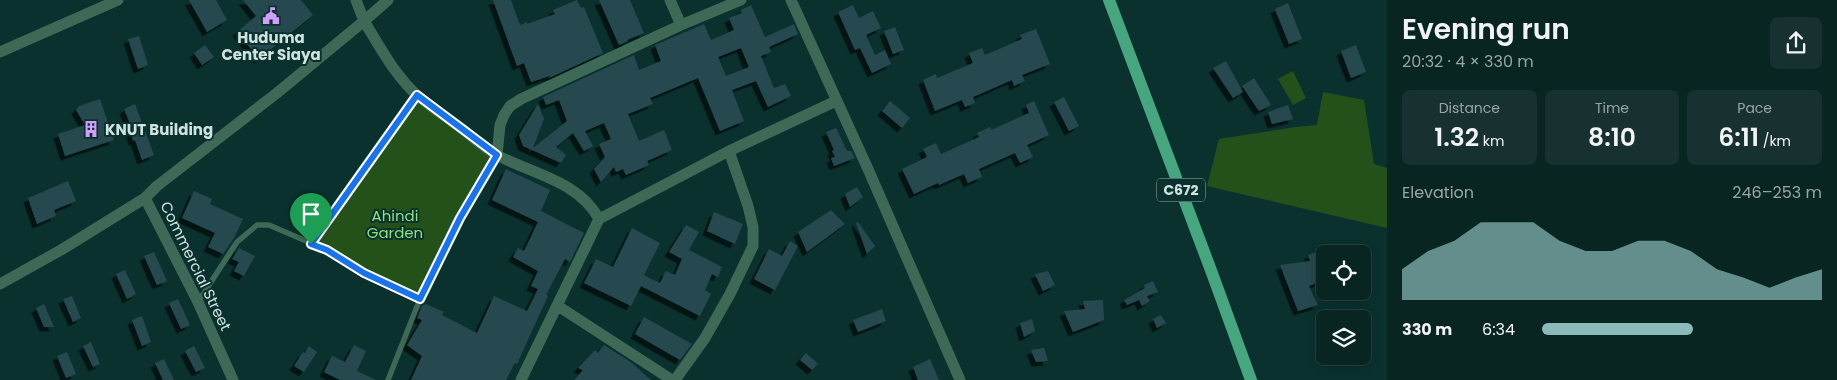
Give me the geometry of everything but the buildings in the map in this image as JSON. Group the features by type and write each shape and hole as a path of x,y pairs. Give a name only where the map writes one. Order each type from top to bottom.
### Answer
{"main road":[{"name":"C672","path":"1109,0 1251,380"}],"street":[{"path":"0,52 118,0"},
{"path":"356,0 364,22 384,55 399,76 417,95 497,155 550,177 582,198 594,210 599,219"},
{"name":"Commercial Street","path":"233,380 198,302 145,198 157,186 277,93 388,0"},
{"path":"670,0 681,25"},
{"path":"420,299 460,218 497,155 500,125 510,106 521,99 681,25 741,0"},
{"path":"791,0 880,196 960,380"},
{"path":"311,244 417,95"},
{"path":"521,380 599,219 729,152 836,101"},
{"path":"558,306 674,380 705,338 730,294 753,246 754,227 729,152"},
{"path":"0,284 61,250 145,198"}],"lane":[{"path":"198,302 236,242 257,225 268,225 327,250 364,273 420,299 388,380"}],"green space":[{"path":"1293,71 1306,98 1293,105 1278,79"},
{"path":"1323,92 1364,100 1374,164 1387,168 1387,228 1207,186 1219,139 1317,125"},
{"name":"Ahindi Garden","path":"413,100 497,155 420,299 311,244"}],"place":[{"name":"Huduma Center Siaya","path":"271,16"},
{"name":"KNUT Building","path":"91,129"}],"route":[{"path":"417,95 497,155 460,218 420,299 364,273 327,250 311,244 417,95"}]}
